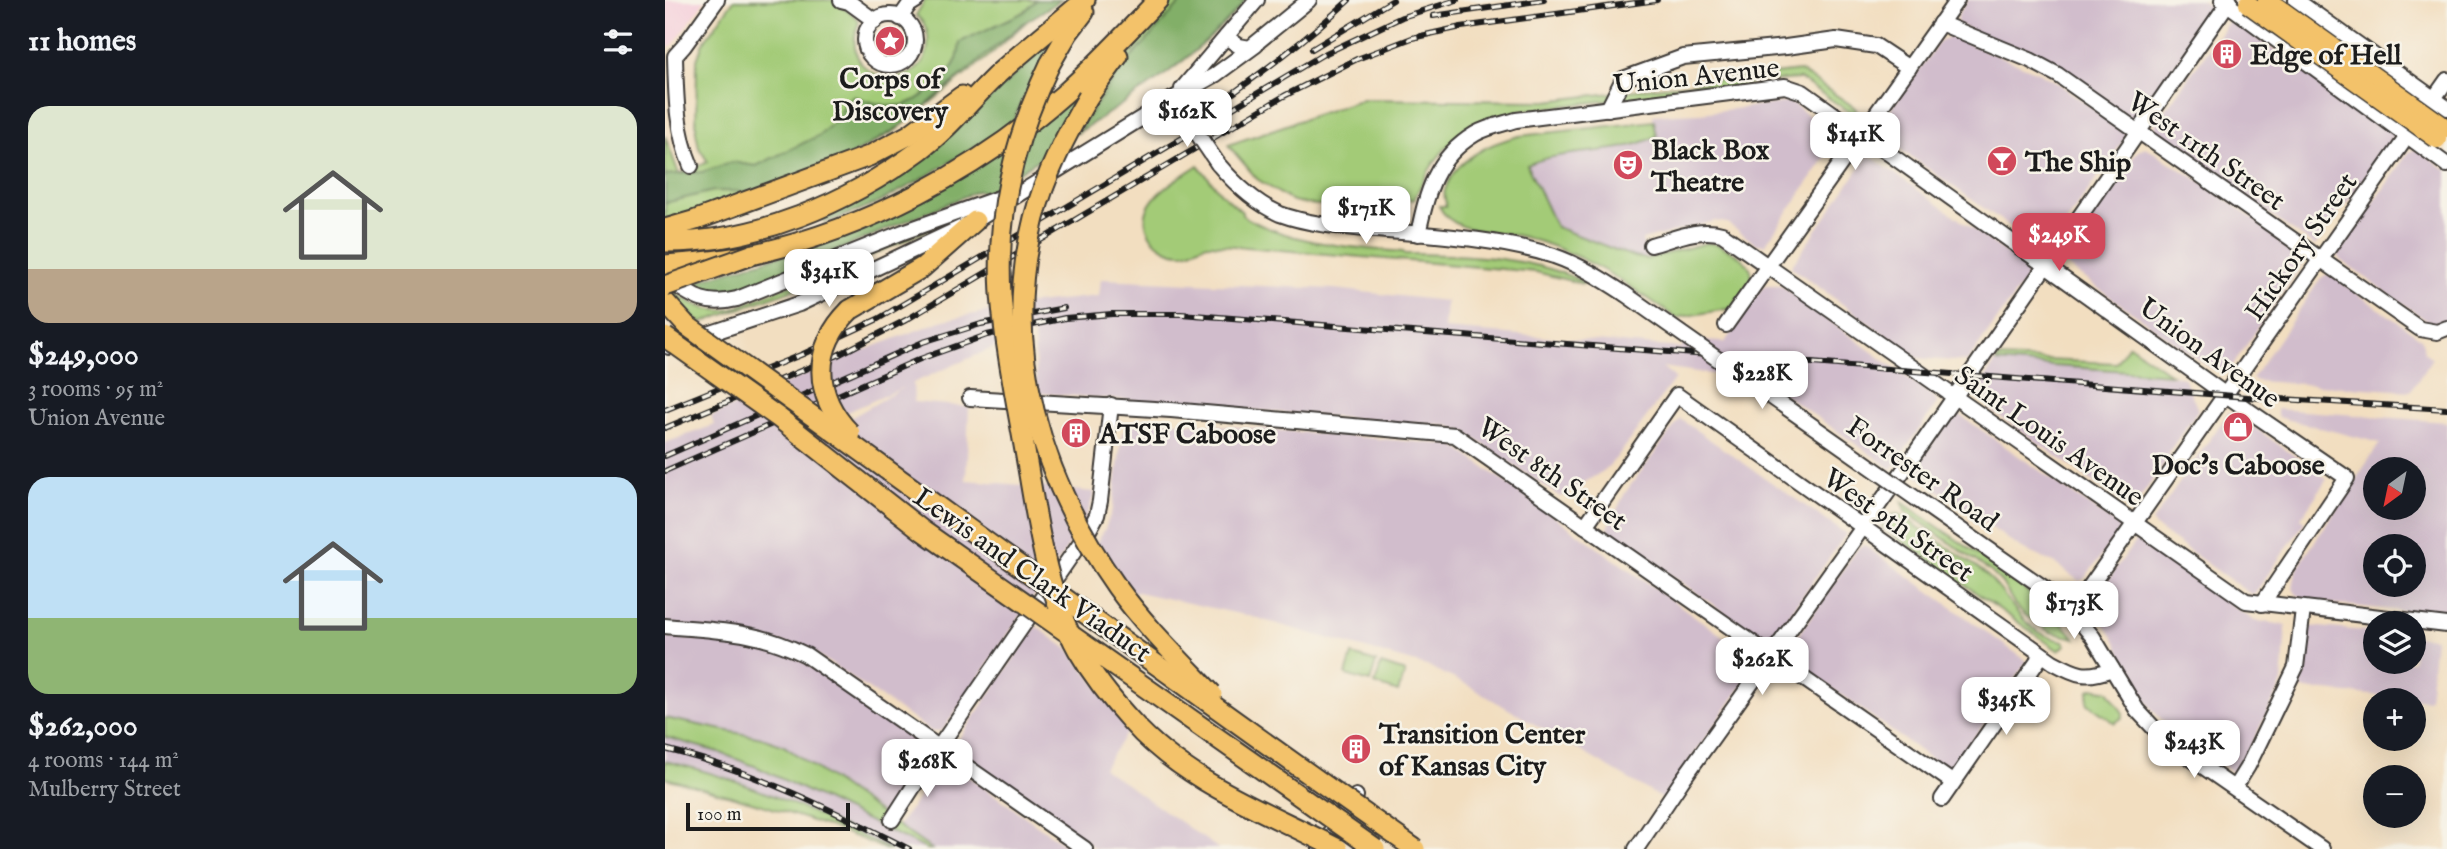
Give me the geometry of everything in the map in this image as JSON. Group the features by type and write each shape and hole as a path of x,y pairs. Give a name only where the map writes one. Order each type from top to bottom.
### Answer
{"highway":[{"path":"669,237 714,239 764,228 808,212 854,190 922,149 1001,72 1085,0"},
{"path":"1094,0 1068,33 1029,110 1013,161 1004,216 1000,272 1008,354 1040,534 1056,600 1078,650 1107,692 1159,748 1221,789 1338,849"},
{"path":"1160,0 1088,97 1052,165 1034,217 1026,259 1021,336 1025,372 1046,454 1077,525 1118,589 1241,726"},
{"path":"665,286 754,254 834,230 935,185 1029,124 1063,95 1160,0"},
{"path":"669,237 697,220 869,156 909,135 954,101 1001,72"},
{"path":"883,466 846,430 824,394 821,376 829,337 838,322 850,310 923,267 975,221"},
{"path":"665,265 754,254"},
{"path":"665,302 686,325"},
{"path":"665,311 1415,849"},
{"name":"Lewis and Clark Viaduct","path":"665,337 779,418 923,531 1375,849"}],"main road":[{"path":"2267,0 2442,133"},
{"path":"2252,2 2442,133"}],"street":[{"path":"691,166 679,130 670,56 684,46 717,0"},
{"path":"1174,98 1258,0"},
{"path":"665,349 799,304 975,221 1215,75 1256,45 1309,0"},
{"path":"1726,325 1957,0"},
{"path":"2296,0 2447,107"},
{"path":"846,1 875,21"},
{"path":"1636,849 2140,131 2226,1 2447,165"},
{"path":"2252,2 2420,118"},
{"path":"908,6 915,43 909,56 895,65 878,62 866,49 866,32 875,21 908,6"},
{"name":"West 11th Street","path":"1940,23 2030,60 2057,75 2420,329 2442,330"},
{"path":"1226,37 1244,49 1256,45"},
{"path":"1608,109 1623,79 1683,57 1836,40 1876,46 1909,68"},
{"name":"Hickory Street","path":"2071,612 2447,80"},
{"name":"Union Avenue","path":"1418,234 1427,191 1440,166 1455,149 1476,133 1516,120 1785,86 1803,92 2226,395 2347,478 2262,604"},
{"path":"1174,98 1233,182 1279,213 1301,220 1418,234"},
{"path":"665,277 694,297 723,303 903,232 1031,187"},
{"name":"Saint Louis Avenue","path":"1650,245 1699,232 1713,231 1722,234 2246,601 2447,625"},
{"name":"Forrester Road","path":"1418,234 1500,244 1554,256 1587,270 2050,592 2093,637 2112,669"},
{"name":"West 9th Street","path":"1585,526 1677,395 2042,655 2074,672 2094,676 2112,669"},
{"name":"West 8th Street","path":"970,398 1111,405 1455,435 1952,782"},
{"path":"892,820 939,747 1066,565 1097,515 1111,405"},
{"path":"2235,787 2296,667 2303,609"},
{"path":"665,626 748,633 778,641 806,654 1084,849"},
{"path":"1942,799 2042,655"},
{"path":"2112,669 2137,710 2166,741 2322,849"},
{"path":"1319,849 1356,796"}],"shaded area":[{"path":"665,0 705,0 673,45 668,47 665,47"},
{"path":"1968,0 2201,0 2213,9 2135,120 1957,23 1958,15"},
{"path":"2232,21 2395,133 2393,140 2315,246 2154,132 2156,123 2228,22"},
{"path":"1950,36 2038,72 2062,86 2126,133 2126,137 2047,249 2042,249 1883,137 1879,126 1939,42"},
{"path":"1790,102 1839,138 1765,245 1756,244 1727,223 1715,221 1642,240 1647,259 1634,257 1556,227 1527,165 1546,157 1640,144 1656,135 1653,115 1700,113"},
{"path":"2145,147 2206,185 2260,224 2302,264 2230,369 2212,369 2063,261 2137,152"},
{"path":"2415,149 2447,170 2447,321 2440,325 2433,325 2340,260 2338,254 2409,152"},
{"path":"1870,156 2028,268 2026,279 1967,362 1917,358 1791,267"},
{"path":"2327,274 2422,339 2424,352 2432,358 2411,391 2252,379 2321,278"},
{"path":"1101,279 1334,289 1446,301 1444,329 1682,348 1683,340 1725,342 1762,288 1767,285 1781,285 1935,398 1937,403 1892,469 1766,382 1662,367 1675,378 1617,457 1605,470 1560,497 1465,432 1449,426 1037,393 1034,333 913,383 914,402 969,407 966,480 1095,492 1084,523 943,730 932,732 806,647 665,623 665,443 714,425 711,416 846,357 944,320 1026,304 1099,296","holes":["904,387 813,440 780,437 809,429"]},
{"path":"1996,362 2179,376 2185,379 2198,410 2168,453 2170,455 2131,508 1989,409 1991,406 1974,394"},
{"path":"2277,409 2447,422 2447,615 2309,602 2296,594 2293,588 2296,570 2363,469 2363,520 2426,520 2426,457 2371,457 2380,443 2277,417"},
{"path":"2229,412 2327,479 2301,518 2305,522 2254,594 2154,526 2152,522"},
{"path":"1957,413 2119,526 2119,532 2084,579 2079,581 2054,563 2022,549 1915,474 1915,469 1952,415"},
{"path":"1144,419 1453,445 1755,659 1755,667 1663,799 1467,685 1430,667 1249,616 1128,590 1096,543 1105,529 1113,507 1122,433 1133,423"},
{"path":"1680,419 1846,534 1769,644 1611,533 1608,528 1625,493"},
{"path":"2136,540 2255,621 2286,625 2282,683 2236,775 2155,713 2134,685 2116,642 2097,613 2098,594"},
{"path":"1864,545 2027,661 1952,770 1945,769 1787,656 1788,650 1858,548"},
{"path":"1036,626 1070,651 1130,728 1103,768 1219,849 1096,849 959,751 956,746 958,740"},
{"path":"2308,626 2363,631 2363,674 2426,674 2426,637 2435,638 2429,700 2426,700 2426,688 2363,688 2363,694 2301,689"},
{"path":"665,636 768,647 800,659 929,751 886,816 784,746 762,738 665,718"},
{"path":"665,737 718,752 757,767 926,849 890,849 788,801 726,778 665,761"},
{"path":"944,762 1071,849 931,849 898,826"}],"green space":[{"path":"734,0 833,0 857,18 859,22 855,43 859,59 869,71 883,76 899,77 913,72 923,61 928,35 924,24 916,15 925,0 1050,0 989,56 895,131 785,193 665,221 665,136 679,174 708,162 699,148 696,132 697,60 703,43"},
{"path":"1036,0 1061,0 1022,24 904,124 806,182 768,192 714,191 665,203 665,175 702,172 732,162 756,166 820,135 837,119 853,96 890,106 917,99 948,73 958,57 960,42 1024,12"},
{"path":"1174,0 1183,0 1076,134 1111,75"},
{"path":"1183,0 1246,0 1188,57 1076,134 1120,70"},
{"path":"1044,46 1049,51 1013,122 876,204 825,223 821,215 949,131 996,93"},
{"path":"1800,71 1857,111 1851,113 1800,79 1774,81 1773,74"},
{"path":"1750,76 1751,84 1517,111 1498,116 1466,131 1453,141 1431,167 1414,200 1408,199 1399,207 1389,210 1305,204 1290,200 1257,179 1228,145 1362,99 1547,101"},
{"path":"1076,94 1080,98 1047,154 989,192 977,191 730,296 708,296 694,289 700,280 817,244"},
{"path":"1654,121 1657,136 1642,143 1543,159 1527,165 1556,227 1634,257 1647,259 1706,243 1736,254 1748,266 1751,279 1732,308 1676,318 1583,259 1520,236 1464,227 1445,215 1439,206 1446,206 1445,190 1457,169 1475,154 1497,143 1519,136"},
{"path":"1198,165 1242,215 1279,232 1320,242 1405,254 1496,258 1541,266 1584,282 1583,284 1536,272 1211,244 1185,253 1173,252 1152,238 1146,226 1146,215 1157,195"},
{"path":"947,222 802,286 701,323 671,300 665,286 705,308 733,309 872,250"},
{"path":"2129,345 2171,374 1996,362 1998,358 2116,363"},
{"path":"1902,502 2015,582 2057,618 2075,638 2050,632 2025,615 1991,572 1905,511"},
{"path":"1899,514 1981,570 2026,622 2049,637 2064,641 2065,645 2059,651 1882,527 1892,515"},
{"path":"1352,655 1376,662 1370,682 1346,675"},
{"path":"1381,664 1405,672 1398,692 1375,684"},
{"path":"2093,688 2108,691 2123,717 2115,723 2087,703 2089,690"},
{"path":"665,718 762,738 784,746 931,849 926,849 757,767 718,752 665,737"},
{"path":"665,761 724,777 808,811 890,849 776,809 665,778"}],"railway":[{"path":"1203,115 1296,46 1349,0"},
{"path":"1312,49 1393,0"},
{"path":"665,410 803,354 878,319 1322,55 1402,17 1457,0"},
{"path":"1433,16 1544,0"},
{"path":"665,428 836,356 906,320 1284,96 1357,59 1412,38 1461,27 1657,0"},
{"path":"665,456 923,342 981,324 1064,308"},
{"path":"665,471 920,359 987,335 1065,318 1112,314 1181,314 2247,397 2447,409"},
{"path":"665,749 760,779 909,849"}],"place":[{"name":"Corps of Discovery","path":"890,41"},
{"name":"Edge of Hell","path":"2227,54"},
{"name":"The Ship","path":"2002,161"},
{"name":"Black Box Theatre","path":"1628,165"},
{"name":"Doc's Caboose","path":"2238,427"},
{"name":"ATSF Caboose","path":"1076,433"},
{"name":"Transition Center of Kansas City","path":"1356,749"}]}
